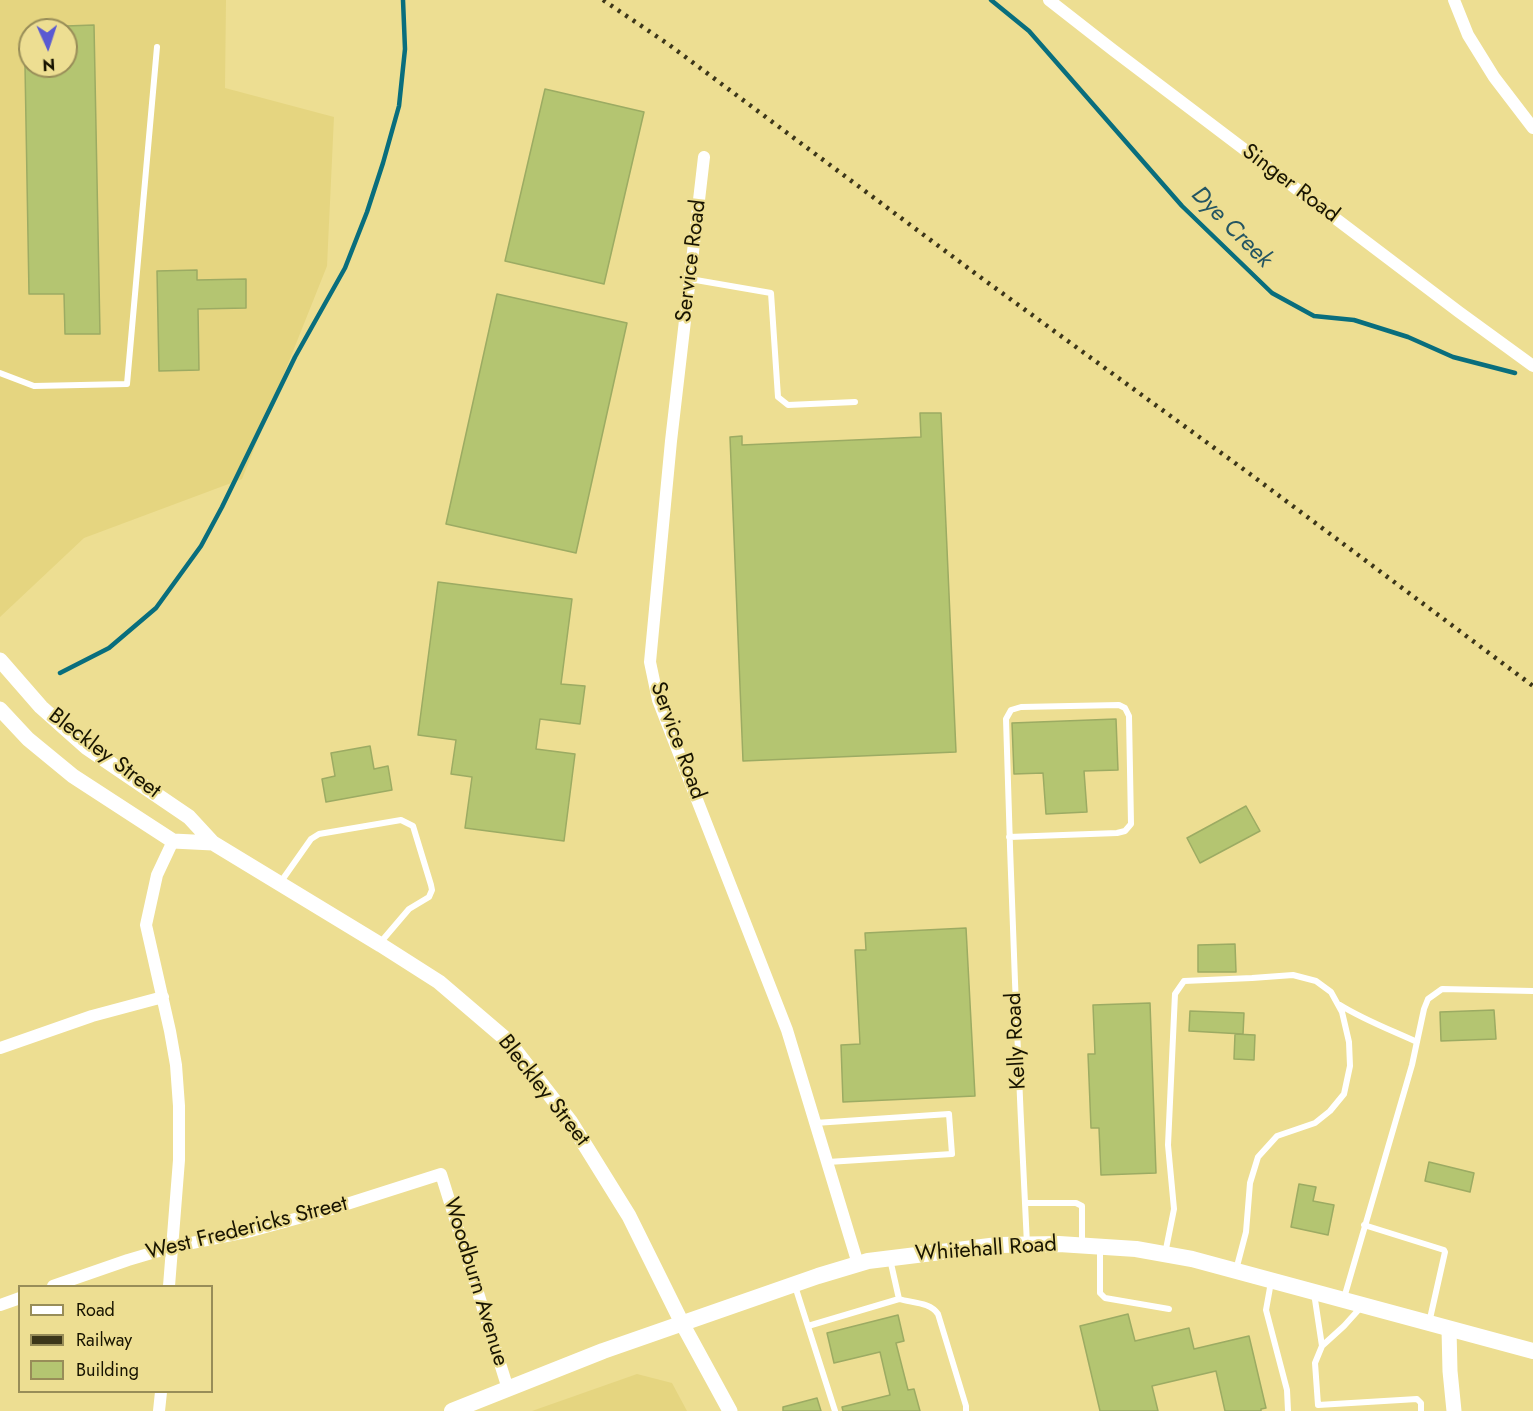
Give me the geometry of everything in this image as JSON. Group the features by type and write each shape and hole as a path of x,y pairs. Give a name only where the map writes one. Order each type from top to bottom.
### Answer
{"main road":[{"name":"Whitehall Road","path":"452,1411 603,1351 858,1264 998,1245 1100,1246 1136,1249 1192,1259 1533,1351"}],"street":[{"name":"Singer Road","path":"1049,0 1440,298 1533,366"},
{"path":"1454,0 1468,35 1494,77 1533,128"},
{"name":"Service Road","path":"704,157 671,441 650,662 658,700 787,1030 858,1264"},
{"name":"Bleckley Street","path":"0,660 41,707 86,747 189,818 213,843 439,982 508,1041 570,1121 629,1216 683,1325 730,1411"},
{"name":"Bleckley Street","path":"0,709 28,739 73,776 173,841 213,843"},
{"path":"169,1285 179,1160 179,1106 176,1065 146,925 157,875 173,841"},
{"path":"0,1048 92,1016 163,998"},
{"name":"West Fredericks Street","path":"59,1285 172,1247 251,1231 328,1210 441,1174"},
{"name":"Woodburn Avenue","path":"441,1174 508,1389"},
{"path":"0,1305 18,1299"},
{"path":"1449,1329 1454,1411"},
{"path":"159,1411 160,1393"}],"lane":[{"path":"0,372 34,386 127,384 157,47"},
{"path":"690,279 771,293 778,397 788,405 855,402"},
{"name":"Kelly Road","path":"1010,837 1125,831 1131,824 1129,716 1125,708 1119,705 1021,707 1011,710 1006,719 1015,995 1027,1244"},
{"path":"280,883 306,845 319,834 401,820 407,822 413,826 432,890 429,897 409,909 401,917 379,944"},
{"path":"1165,1254 1174,1209 1168,1144 1175,994 1184,981 1293,975 1316,981 1331,992 1342,1012 1349,1042 1350,1066 1344,1094 1330,1111 1315,1123 1277,1136 1258,1157 1250,1183 1246,1232 1235,1271"},
{"path":"1343,1300 1412,1065 1428,999 1442,989 1533,991"},
{"path":"1337,1003 1356,1015 1417,1042"},
{"path":"815,1123 949,1114 952,1154 827,1162"},
{"path":"1025,1203 1076,1203 1082,1206 1082,1245"},
{"path":"1365,1225 1445,1252 1429,1323"},
{"path":"1100,1246 1100,1293 1105,1298 1169,1309"},
{"path":"890,1258 899,1299"},
{"path":"1271,1281 1266,1310 1287,1390 1288,1411"},
{"path":"795,1284 835,1411"},
{"path":"1314,1292 1322,1346"},
{"path":"808,1326 899,1299 929,1306 938,1314 966,1411"},
{"path":"1363,1306 1322,1346 1315,1363 1318,1408 1417,1399 1421,1411"}],"shaded area":[{"path":"0,0 226,0 225,88 334,117 327,266 242,479 84,538 0,617"},
{"path":"637,1374 672,1383 687,1411 532,1411"}],"building":[{"path":"94,25 100,334 65,334 64,294 29,294 25,78 78,78 78,26"},
{"path":"545,89 644,112 604,284 505,261"},
{"path":"197,270 197,280 246,279 246,308 198,309 199,370 159,371 157,271"},
{"path":"497,294 627,323 576,553 446,524"},
{"path":"920,413 941,413 956,752 743,761 730,437 742,436 742,445 921,437"},
{"path":"438,582 572,599 561,684 585,686 580,724 540,719 536,749 575,754 564,841 465,828 472,777 451,774 456,740 418,735"},
{"path":"1116,719 1118,770 1084,771 1087,812 1046,814 1043,773 1014,774 1012,723"},
{"path":"370,746 374,769 388,766 392,790 326,802 322,779 335,776 331,753"},
{"path":"1246,806 1260,831 1200,863 1187,838"},
{"path":"966,928 975,1096 843,1102 841,1045 860,1044 855,950 866,950 865,933"},
{"path":"1235,944 1236,972 1198,972 1198,945"},
{"path":"1150,1003 1156,1173 1101,1175 1099,1128 1091,1128 1088,1054 1095,1054 1093,1005"},
{"path":"1494,1010 1496,1039 1441,1041 1440,1012"},
{"path":"1190,1011 1244,1013 1243,1034 1189,1031"},
{"path":"1235,1034 1255,1035 1254,1060 1234,1059"},
{"path":"1429,1162 1474,1173 1470,1192 1425,1181"},
{"path":"1299,1184 1316,1187 1313,1201 1334,1205 1328,1235 1291,1227"},
{"path":"1128,1314 1135,1341 1189,1328 1194,1349 1249,1336 1266,1408 1261,1411 1225,1411 1216,1371 1152,1386 1158,1411 1100,1411 1080,1326"},
{"path":"898,1315 904,1341 896,1343 908,1390 914,1389 920,1411 843,1411 842,1407 890,1395 880,1352 834,1363 827,1333"},
{"path":"817,1398 821,1411 783,1411 783,1407"}],"waterway":[{"path":"60,673 109,648 156,608 201,546 295,357 345,268 367,212 399,106 405,49 403,0"},
{"name":"Dye Creek","path":"991,0 1029,31 1182,206 1272,293 1314,316 1354,320 1408,337 1453,357 1515,373"}],"railway":[{"path":"603,0 668,44 1533,686"}]}
